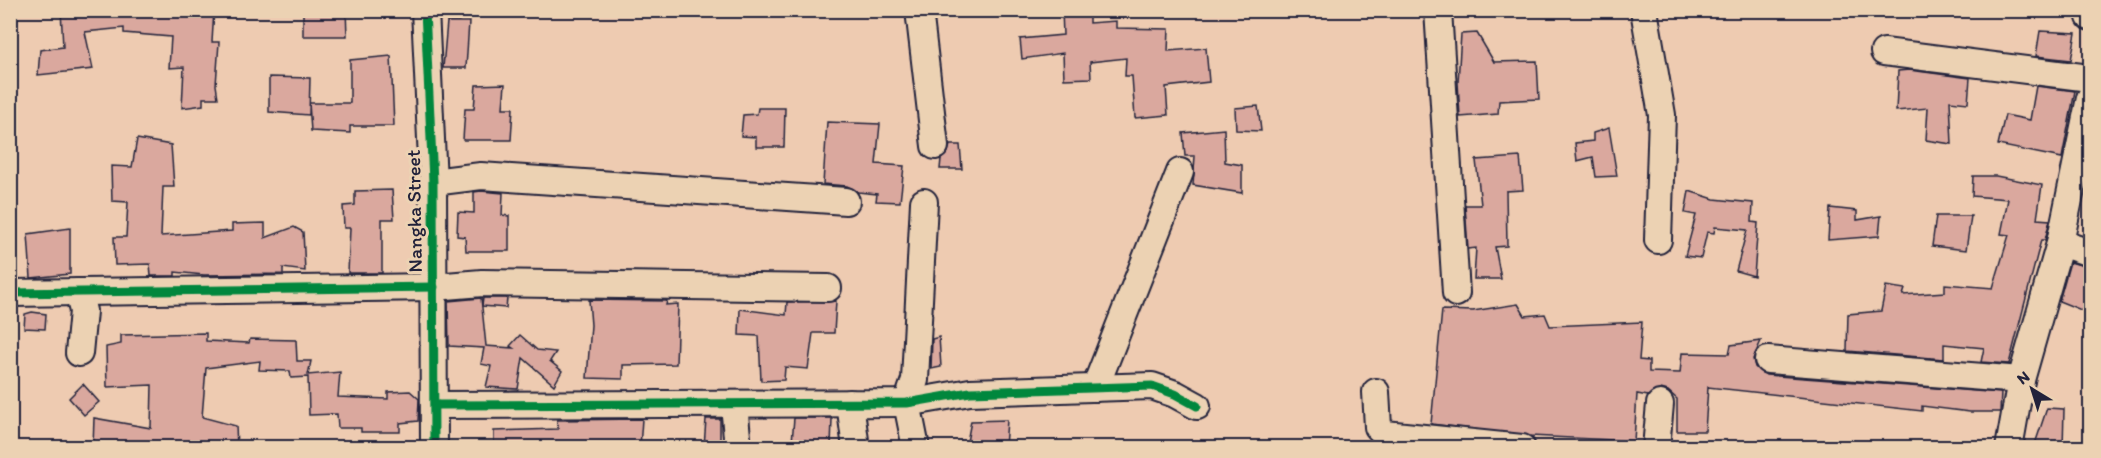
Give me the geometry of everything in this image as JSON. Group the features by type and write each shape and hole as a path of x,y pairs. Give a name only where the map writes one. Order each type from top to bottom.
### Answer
{"street":[{"name":"Nangka Street","path":"425,10 433,182 436,405 434,447"},
{"path":"919,10 935,146"},
{"path":"1438,10 1456,293"},
{"path":"1644,10 1662,115 1658,240"},
{"path":"2090,10 2091,16"},
{"path":"1884,52 2091,78"},
{"path":"2009,447 2021,380 2060,243 2081,200 2089,110"},
{"path":"1095,388 1180,172"},
{"path":"433,182 482,176 846,201"},
{"path":"916,447 907,403 915,380 924,202"},
{"path":"2060,243 2091,253"},
{"path":"10,293 434,287 482,283 828,288"},
{"path":"78,292 83,311 79,353"},
{"path":"1768,360 2021,380"},
{"path":"436,405 907,403 970,392 1152,386 1175,394 1197,406"},
{"path":"1376,392 1378,427 1385,434 1522,447"},
{"path":"734,404 738,447"},
{"path":"850,404 856,447"},
{"path":"1656,447 1660,404"}],"building":[{"path":"61,10 214,10 212,42 219,42 216,85 218,98 203,98 203,105 182,108 184,67 169,68 171,37 124,33 124,28 85,32 93,69 38,75 40,50 63,47"},
{"path":"303,10 346,10 347,36 303,36"},
{"path":"1062,10 1089,11 1089,23 1116,21 1116,28 1169,29 1168,51 1206,48 1209,82 1166,87 1168,115 1135,118 1132,76 1125,76 1126,58 1090,62 1091,78 1064,79 1063,53 1022,59 1020,39 1063,35"},
{"path":"447,22 469,22 466,68 443,68"},
{"path":"2040,31 2076,33 2071,60 2036,56"},
{"path":"1477,33 1494,62 1537,61 1539,99 1499,101 1498,114 1460,117 1458,82 1461,34"},
{"path":"391,56 394,126 350,126 350,133 311,131 309,103 350,103 350,60"},
{"path":"1909,70 1970,78 1968,103 1950,101 1952,144 1926,140 1928,108 1896,111 1898,71"},
{"path":"269,77 310,78 309,115 269,112"},
{"path":"505,84 503,108 513,108 511,140 463,140 465,109 474,109 476,85"},
{"path":"2036,86 2075,91 2062,158 1998,145 2005,115 2030,120"},
{"path":"1258,106 1261,131 1236,130 1235,108"},
{"path":"758,108 785,108 784,147 756,147 756,137 741,136 743,115 757,114"},
{"path":"827,122 880,124 876,164 904,166 900,202 876,201 877,194 858,192 847,186 823,184"},
{"path":"1609,128 1617,176 1596,177 1593,157 1577,161 1575,143 1593,141 1593,133"},
{"path":"1224,129 1225,162 1242,165 1242,193 1193,185 1195,156 1185,156 1183,133"},
{"path":"137,139 171,145 174,187 163,187 161,236 232,231 232,224 265,223 265,238 294,227 303,232 305,271 283,268 283,274 204,275 175,272 175,276 151,276 150,264 115,265 114,237 126,237 128,202 112,201 111,166 132,167"},
{"path":"950,145 960,145 962,169 940,169 941,159 948,152"},
{"path":"1520,157 1523,190 1506,191 1507,246 1495,247 1501,279 1474,279 1476,248 1468,249 1465,205 1481,205 1476,160"},
{"path":"1973,176 1996,176 2042,185 2037,219 2050,220 2045,240 2041,240 2009,364 1981,362 1984,348 1944,344 1944,359 1847,351 1848,314 1881,311 1886,286 1905,289 1903,295 1945,292 1945,284 1993,288 2009,235 2001,234 2008,199 1972,196"},
{"path":"392,190 394,219 382,219 382,273 348,273 350,228 344,228 343,206 355,205 355,191"},
{"path":"1689,191 1714,199 1753,203 1752,222 1758,223 1754,276 1736,271 1747,230 1715,227 1714,233 1707,232 1701,258 1685,256 1696,215 1685,213"},
{"path":"474,192 503,193 502,215 509,216 509,251 466,251 465,237 457,236 458,212 474,213"},
{"path":"1830,208 1857,211 1857,220 1881,216 1879,236 1828,240"},
{"path":"1936,216 1971,216 1966,250 1932,246"},
{"path":"70,228 70,274 31,278 28,234"},
{"path":"2070,262 2091,268 2091,314 2059,301"},
{"path":"481,298 486,346 513,348 510,346 520,335 537,350 556,352 550,361 562,371 554,385 523,358 518,389 486,387 491,366 481,364 484,348 449,346 448,301"},
{"path":"483,298 507,298 506,308 482,306"},
{"path":"589,300 667,301 666,305 678,304 676,364 623,365 623,379 587,378 591,325"},
{"path":"836,301 834,333 813,333 808,369 785,367 784,380 761,381 759,336 739,335 740,309 786,315 787,302"},
{"path":"1518,304 1525,316 1545,314 1550,326 1642,322 1639,360 1649,361 1649,372 1680,373 1682,353 1729,354 1731,345 1761,341 1753,359 1755,367 1766,375 2001,393 2000,412 1970,412 1922,406 1922,411 1708,387 1705,431 1677,431 1677,399 1668,391 1661,389 1648,396 1637,394 1634,441 1530,436 1431,424 1442,310 1473,311"},
{"path":"32,312 46,314 45,329 24,328 25,314"},
{"path":"206,333 206,341 249,343 250,339 296,340 297,361 311,361 308,375 340,372 338,397 388,399 388,392 410,391 419,399 418,421 400,423 400,432 361,432 361,428 338,428 337,414 309,415 308,377 291,378 290,371 259,370 260,361 206,368 202,417 236,426 237,447 93,447 94,418 151,428 152,385 107,387 106,347 121,344 121,335"},
{"path":"939,337 941,367 931,369 932,339"},
{"path":"83,384 99,402 84,415 69,398"},
{"path":"2047,408 2064,409 2063,447 2034,447"},
{"path":"794,418 832,418 831,447 805,447 805,440 792,442"},
{"path":"642,419 640,447 494,447 494,431 558,429 557,420"},
{"path":"706,419 720,419 720,447 704,447"},
{"path":"1007,420 1005,447 966,447 971,421"}],"cycle path":[{"path":"425,10 433,182 434,448"},
{"path":"10,293 434,287"},
{"path":"436,405 907,403 970,392 1152,386 1175,394 1197,406"}]}
